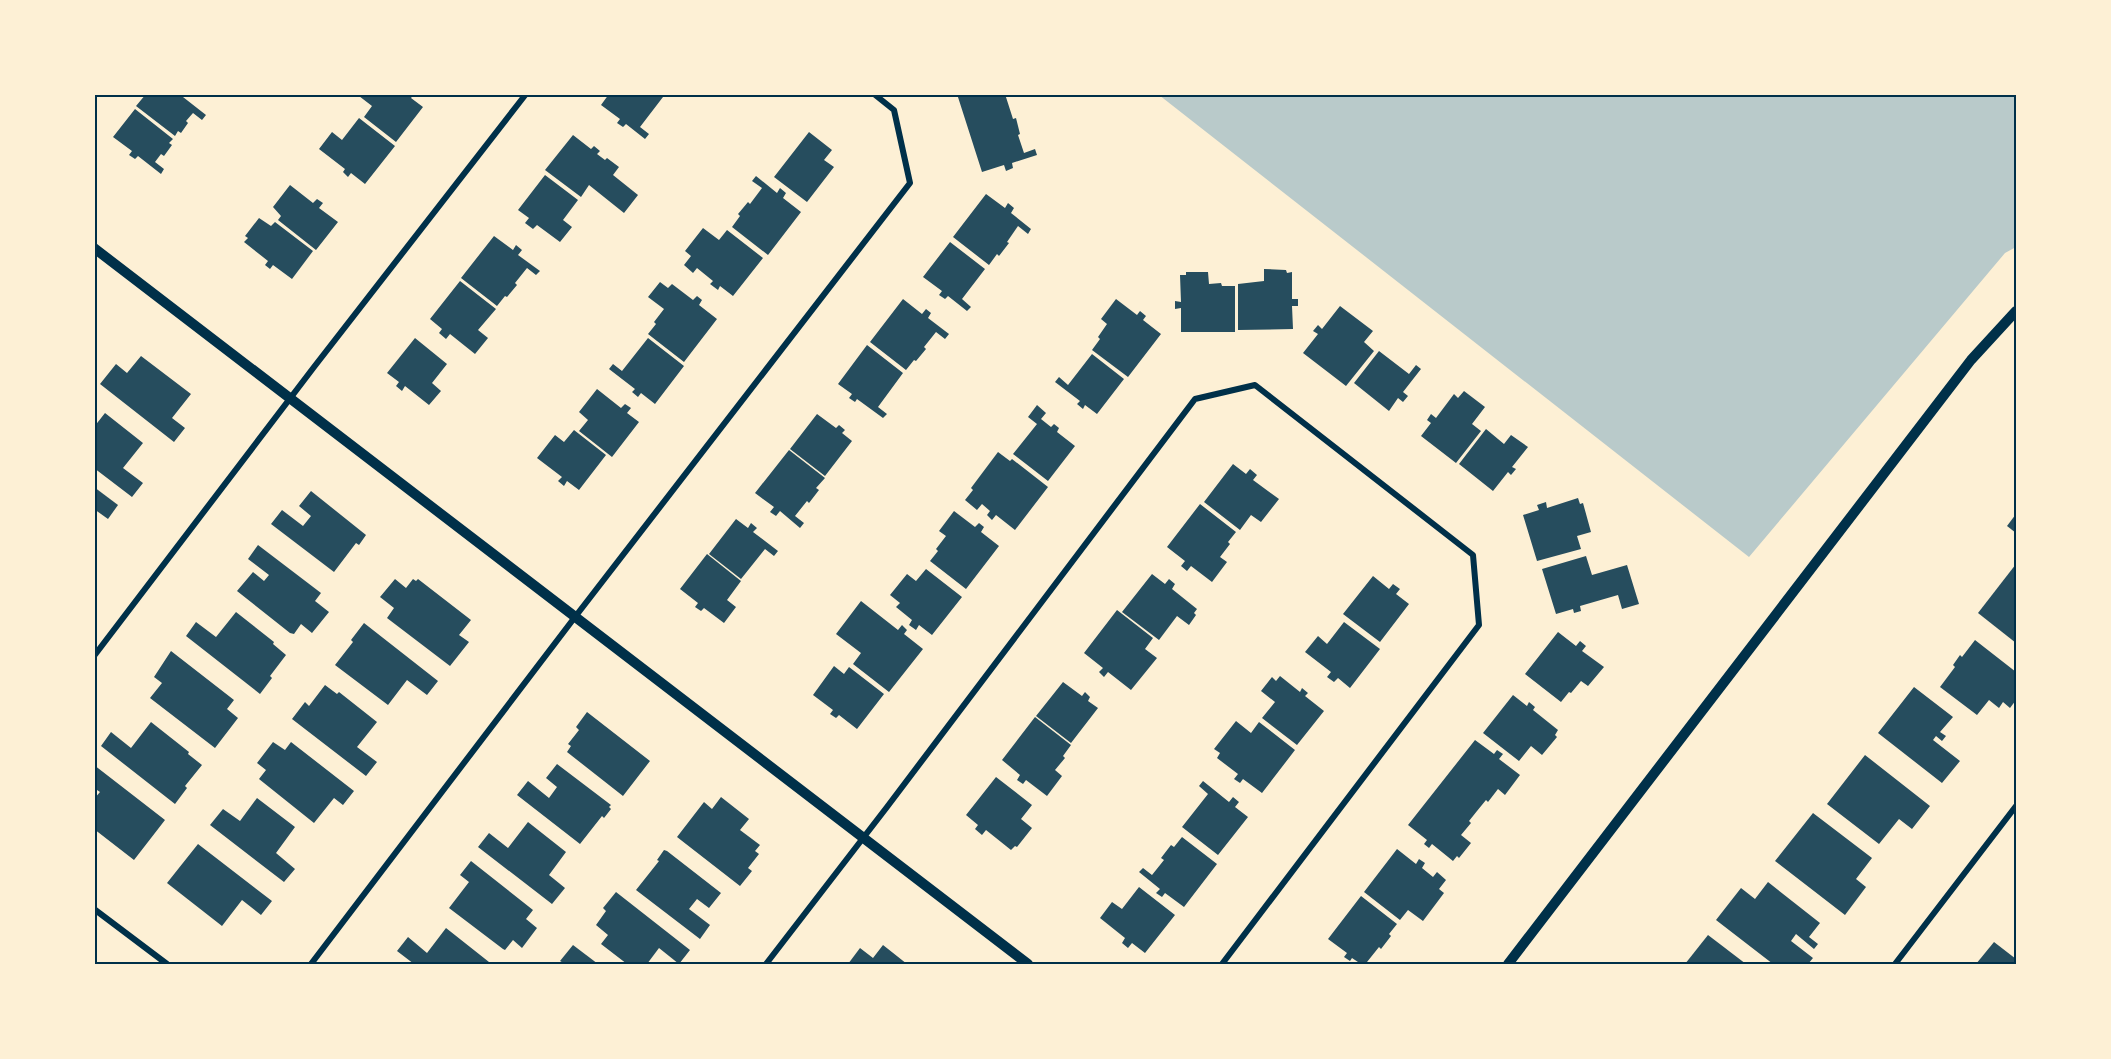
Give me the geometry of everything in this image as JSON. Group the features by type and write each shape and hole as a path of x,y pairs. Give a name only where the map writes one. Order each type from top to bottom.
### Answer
{"street":[{"path":"94,656 526,94"},
{"path":"311,964 910,183 894,110 874,94"},
{"path":"94,248 1028,964"},
{"path":"1508,964 1971,360 2016,312"},
{"path":"765,964 864,838 1195,399 1255,385 1473,555 1479,625 1222,964"},
{"path":"1895,964 2016,806"},
{"path":"94,909 167,964"}],"shaded area":[{"path":"1159,95 2016,95 2016,247 2005,253 1749,557"}],"building":[{"path":"146,94 185,94 183,97 206,115 202,120 193,113 186,121 188,123 181,133 178,131 175,136 136,106"},
{"path":"361,94 414,94 411,98 423,107 396,142 364,117 372,106 359,96"},
{"path":"609,94 660,94 663,97 640,127 649,134 645,139 626,124 623,127 617,123 620,119 601,105"},
{"path":"957,94 1005,94 1013,119 1016,118 1020,134 1018,135 1024,153 1035,149 1037,155 1012,163 1013,168 1006,171 1004,165 982,172"},
{"path":"135,109 173,139 169,143 172,145 164,156 161,154 155,162 164,169 161,174 138,156 135,159 129,155 132,151 113,137"},
{"path":"359,118 395,146 365,184 351,173 348,177 343,172 345,169 319,149 332,132 342,140"},
{"path":"809,132 832,150 824,160 834,167 807,202 774,177"},
{"path":"573,135 591,149 594,146 600,151 597,154 619,167 613,175 638,195 624,213 589,185 581,197 545,170"},
{"path":"545,175 578,200 563,220 572,227 560,242 537,225 533,229 525,223 529,218 518,210"},
{"path":"756,176 777,193 780,188 786,193 783,198 801,212 768,255 732,227 740,216 738,214 748,202 750,204 762,188 752,181"},
{"path":"290,185 313,203 317,199 323,203 319,208 338,222 316,250 278,220 281,216 273,207"},
{"path":"986,194 1005,208 1008,203 1014,208 1011,213 1031,229 1028,234 1018,226 1007,242 1009,243 989,265 953,237"},
{"path":"259,218 271,226 275,222 313,251 292,279 273,265 270,269 265,265 268,261 244,242 248,238 245,236"},
{"path":"703,228 719,240 727,230 763,258 733,296 720,286 718,290 710,284 713,281 697,268 693,273 684,265 691,256 685,251"},
{"path":"494,236 513,250 516,245 522,250 518,255 540,271 536,275 527,268 515,283 517,285 497,306 461,278"},
{"path":"950,242 985,269 962,299 971,307 967,311 948,296 945,299 939,295 942,291 923,277"},
{"path":"1264,269 1292,272 1292,299 1298,299 1298,306 1292,306 1293,329 1238,330 1238,284 1264,281"},
{"path":"1186,272 1208,272 1209,284 1221,283 1222,286 1235,286 1235,332 1181,332 1181,308 1175,309 1175,301 1181,302 1180,275 1186,275"},
{"path":"460,281 496,309 478,330 488,338 475,354 450,334 446,339 439,333 442,329 430,319"},
{"path":"660,282 668,288 672,284 693,300 697,296 702,300 699,305 717,319 684,362 648,334 664,309 648,297"},
{"path":"903,299 922,314 926,309 931,313 928,318 949,334 945,339 936,332 924,347 926,349 906,370 870,342"},
{"path":"1116,299 1137,315 1140,311 1146,316 1143,320 1161,334 1128,377 1092,350 1107,324 1101,319"},
{"path":"1340,306 1373,331 1364,342 1374,351 1346,386 1303,353 1318,334 1313,331 1318,325 1322,329"},
{"path":"415,338 447,364 432,383 441,391 429,405 405,386 402,391 396,386 399,382 387,373"},
{"path":"648,338 684,366 655,404 641,393 638,397 632,392 635,389 609,369 613,364 622,371"},
{"path":"867,345 903,373 878,407 887,414 883,418 857,399 855,402 849,398 852,394 838,384"},
{"path":"1379,351 1409,374 1416,365 1421,369 1403,392 1408,396 1403,402 1398,398 1389,411 1354,383"},
{"path":"1092,354 1124,379 1097,414 1085,405 1083,409 1077,404 1080,401 1055,382 1059,377 1068,385"},
{"path":"141,356 191,394 172,418 185,428 174,442 100,384 116,364 127,373"},
{"path":"597,389 621,408 625,404 631,408 627,413 639,422 612,457 579,431 588,420 579,412"},
{"path":"1464,391 1485,407 1472,424 1481,431 1456,463 1421,436 1431,423 1427,420 1431,414 1436,418 1454,394 1458,398"},
{"path":"1037,405 1046,413 1041,419 1051,427 1054,424 1059,428 1057,432 1075,446 1048,481 1013,454 1037,424 1028,417"},
{"path":"105,413 143,443 123,468 143,483 132,497 94,468 94,427"},
{"path":"817,414 836,428 839,425 845,430 842,433 852,441 825,476 790,449"},
{"path":"1486,429 1504,444 1511,435 1528,447 1512,467 1516,469 1511,475 1508,472 1493,491 1459,464"},
{"path":"574,430 606,455 579,490 567,481 564,486 558,481 562,477 537,458 555,435 564,442"},
{"path":"789,450 825,478 816,488 819,490 809,503 807,501 795,516 804,523 800,528 780,511 776,516 770,512 774,507 755,493"},
{"path":"998,452 1010,461 1012,459 1048,487 1015,530 996,515 992,520 987,515 990,511 982,504 977,510 965,500 973,490 971,488"},
{"path":"1233,464 1246,474 1250,469 1257,475 1253,480 1279,499 1261,522 1251,515 1240,530 1204,502"},
{"path":"94,487 118,505 108,519 94,509"},
{"path":"311,491 366,535 359,545 356,543 334,572 271,524 282,510 303,526 311,516 299,506"},
{"path":"1578,498 1580,504 1583,503 1591,532 1577,536 1581,549 1537,561 1523,515 1539,510 1537,505 1546,502 1547,508"},
{"path":"1200,504 1236,532 1220,557 1227,562 1212,582 1191,566 1187,571 1181,566 1185,561 1167,547"},
{"path":"954,511 975,527 979,523 984,527 981,532 999,546 966,589 930,561 946,536 939,531"},
{"path":"2016,514 2016,533 2007,526"},
{"path":"736,519 748,528 751,523 757,528 753,532 778,551 774,556 765,549 741,579 709,554"},
{"path":"258,545 321,593 315,601 329,612 312,633 301,624 294,634 290,633 237,591 253,572 264,581 269,575 248,559"},
{"path":"707,554 741,581 727,600 736,607 724,623 704,608 701,611 695,607 698,603 680,589"},
{"path":"1586,556 1592,575 1627,565 1639,604 1622,609 1618,595 1580,606 1581,611 1574,613 1573,609 1556,614 1542,569"},
{"path":"2016,564 2016,643 1978,613"},
{"path":"926,569 962,597 932,635 919,625 916,630 909,625 912,620 896,607 900,603 890,595 907,574 916,581"},
{"path":"1152,574 1165,584 1169,579 1175,584 1172,589 1197,609 1189,625 1177,616 1159,640 1122,612"},
{"path":"1373,576 1389,589 1393,584 1400,589 1396,594 1409,604 1380,642 1343,614"},
{"path":"395,579 406,588 413,579 416,581 418,579 471,620 459,635 469,642 450,666 387,618 394,608 380,597"},
{"path":"861,601 898,630 902,625 907,630 904,634 923,649 889,692 853,664 861,653 836,634"},
{"path":"1117,610 1153,638 1145,649 1157,658 1131,690 1108,672 1104,677 1099,672 1103,668 1084,653"},
{"path":"236,612 274,642 273,644 286,655 260,694 186,636 196,622 216,637"},
{"path":"1344,622 1380,649 1350,688 1338,678 1334,682 1327,677 1331,672 1305,652 1318,636 1327,644"},
{"path":"364,623 438,681 427,695 407,680 388,705 335,665"},
{"path":"1558,632 1576,646 1580,641 1586,646 1582,651 1604,667 1588,686 1581,681 1561,702 1525,674"},
{"path":"1975,640 2016,672 2016,700 2010,708 2003,702 1999,708 1989,700 1977,715 1940,687 1955,667 1953,665 1960,655 1962,657"},
{"path":"171,651 234,700 227,709 238,718 215,748 150,698 162,683 154,677"},
{"path":"834,666 844,674 849,667 884,694 857,729 839,715 836,718 830,714 833,710 813,695"},
{"path":"1280,676 1300,692 1302,688 1308,693 1305,696 1324,711 1297,745 1262,718 1275,702 1261,691 1272,677 1276,681"},
{"path":"1063,682 1082,696 1085,692 1090,697 1088,701 1098,708 1071,743 1036,716"},
{"path":"325,685 337,694 339,692 377,722 357,747 377,762 366,776 292,719 305,702 309,706"},
{"path":"1914,687 1953,717 1940,732 1946,736 1942,741 1936,736 1933,740 1960,761 1942,783 1878,733"},
{"path":"1513,695 1527,706 1529,702 1535,707 1533,710 1558,730 1555,735 1557,737 1542,755 1531,746 1519,761 1483,733"},
{"path":"587,712 650,761 623,796 567,752 571,746 568,744 579,730 576,727"},
{"path":"1035,717 1071,745 1063,756 1065,758 1055,770 1062,776 1047,796 1026,780 1023,784 1017,780 1020,775 1002,760"},
{"path":"1236,721 1251,733 1259,722 1295,750 1262,793 1243,779 1240,783 1234,779 1238,774 1217,758 1220,753 1214,749"},
{"path":"151,722 202,765 185,786 187,788 175,804 101,746 111,732 131,748"},
{"path":"1475,740 1494,754 1497,750 1503,754 1499,759 1520,775 1505,795 1498,789 1469,821 1471,823 1461,835 1471,843 1459,858 1457,856 1453,861 1432,844 1429,848 1424,844 1427,840 1408,825"},
{"path":"273,742 285,750 291,742 354,791 343,805 334,798 314,823 259,779 266,770 257,763"},
{"path":"1865,755 1930,806 1912,829 1899,819 1879,844 1827,804"},
{"path":"557,764 611,805 609,807 611,809 604,818 602,816 580,844 517,795 528,781 549,798 557,787 546,778"},
{"path":"94,765 165,820 134,860 94,829 94,799 100,792 94,788"},
{"path":"996,777 1032,805 1021,819 1032,828 1017,847 1011,850 986,830 982,835 975,829 978,825 966,815"},
{"path":"1203,781 1229,802 1233,797 1239,802 1235,807 1248,817 1218,855 1182,827 1208,794 1199,786"},
{"path":"721,797 749,819 740,830 760,845 755,851 759,854 748,868 752,871 740,886 677,837 704,802 712,809"},
{"path":"257,798 295,827 276,853 295,869 284,882 210,825 223,809 240,821"},
{"path":"1813,813 1872,858 1856,879 1866,887 1845,915 1775,861"},
{"path":"528,822 566,852 549,875 565,888 552,904 478,847 489,833 508,848"},
{"path":"1182,837 1217,864 1184,907 1165,893 1162,897 1156,893 1160,889 1139,872 1143,868 1152,875 1164,860 1161,858 1171,845 1174,847"},
{"path":"198,844 272,901 261,915 242,900 222,926 167,883"},
{"path":"1397,849 1416,864 1419,859 1425,863 1422,868 1433,877 1437,872 1446,880 1439,889 1444,893 1423,921 1408,910 1400,920 1364,892"},
{"path":"664,850 721,893 709,908 697,899 689,909 710,925 700,939 636,890 659,861 657,860"},
{"path":"471,861 533,910 526,919 537,928 522,948 513,940 505,950 503,949 449,908 469,882 460,875"},
{"path":"1768,882 1820,923 1809,937 1818,944 1814,949 1796,934 1791,941 1813,958 1808,964 1773,964 1716,920 1741,888 1755,899"},
{"path":"1139,887 1175,915 1145,953 1132,943 1128,948 1122,943 1125,938 1100,918 1112,902 1122,909"},
{"path":"616,892 690,950 679,964 659,948 647,964 627,964 601,944 608,935 596,925 606,911 603,908"},
{"path":"1361,896 1397,924 1381,949 1379,947 1367,962 1371,964 1361,964 1352,958 1350,961 1344,957 1347,953 1328,939"},
{"path":"446,928 490,964 414,964 397,951 408,937 427,953"},
{"path":"1708,935 1746,964 1685,964"},
{"path":"1994,942 2016,959 2016,964 1976,964"},
{"path":"573,945 598,964 565,964 560,961"},
{"path":"883,945 907,964 848,964 860,948 873,958"}]}
